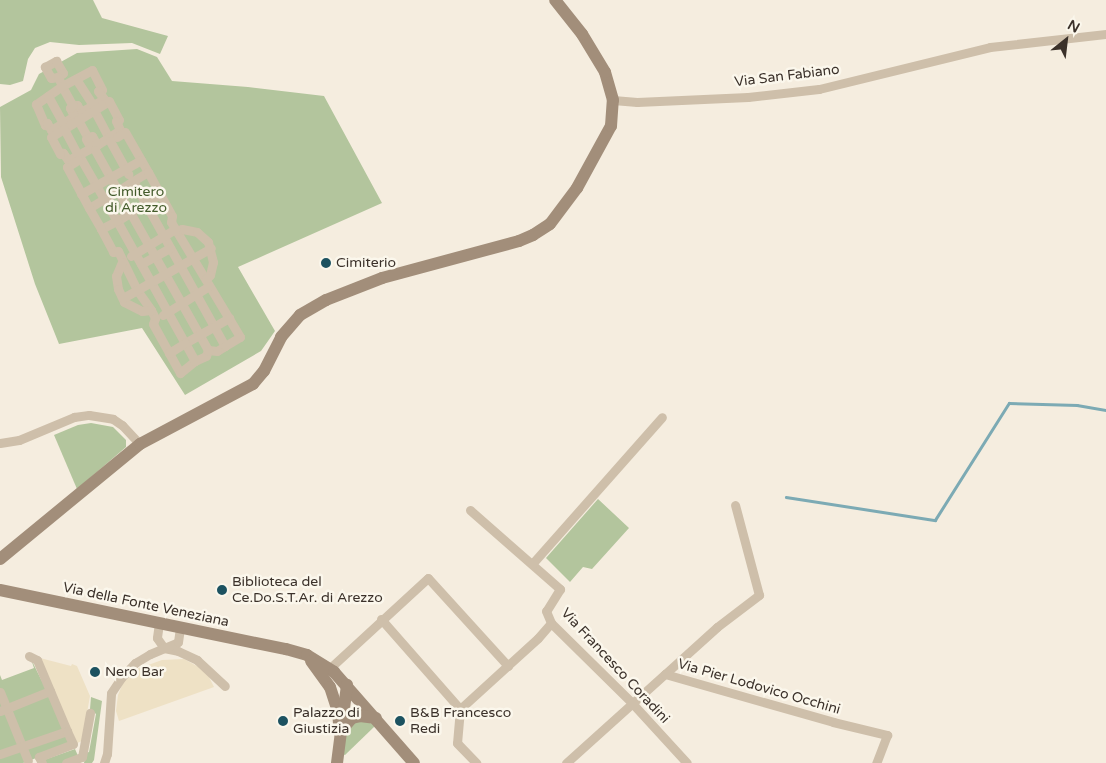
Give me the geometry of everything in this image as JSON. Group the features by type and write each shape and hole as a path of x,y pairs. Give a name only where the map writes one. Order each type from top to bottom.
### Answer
{"main road":[{"path":"0,559 140,444 252,384 264,371 281,337 300,315 326,300 382,278 518,241 533,235 550,224 572,195 611,126 613,100 605,72 582,34 555,0"},
{"name":"Via della Fonte Veneziana","path":"0,590 286,649 307,656 330,668 414,763"},
{"path":"307,656 330,687 338,712 340,733"},
{"path":"336,763 347,685"},
{"path":"340,733 352,718 360,716 376,718"}],"street":[{"name":"Via San Fabiano","path":"613,100 638,102 748,97 819,90 990,47 1106,34"},
{"path":"92,70 102,90 98,91 104,99 78,120 51,130 47,123 45,125 36,104 48,96 60,82 76,79 92,70"},
{"path":"76,79 94,107 109,139 225,346"},
{"path":"60,82 73,106"},
{"path":"48,96 96,186 196,361"},
{"path":"109,101 119,120 116,121 120,130 95,150 68,160 63,153 60,154 51,136 74,116 70,108 73,106 74,108 77,105 80,112 109,101"},
{"path":"78,120 91,148 67,167 113,252 118,251 137,290 151,310 155,318 153,324 180,372 206,356 208,350 95,150"},
{"path":"88,138 92,136 97,145 125,132 148,172 172,216 171,222 240,336 217,351 208,350"},
{"path":"81,194 141,160"},
{"path":"90,208 148,172"},
{"path":"101,229 160,194"},
{"path":"151,310 145,312 137,310 123,298 116,276 123,261 176,230 182,229 197,232 208,242 211,248 212,266 208,283 196,295 155,318"},
{"path":"141,264 170,248"},
{"path":"123,298 211,248"},
{"path":"169,353 229,318"},
{"path":"0,443 19,440 74,417 89,415 104,416 122,425 140,444"},
{"path":"532,564 662,417"},
{"path":"665,674 717,626 759,595 735,506"},
{"name":"Via Francesco Coradini","path":"470,510 560,589 546,611 551,622 632,703 687,763"},
{"path":"330,668 428,578 508,666"},
{"path":"381,620 460,709"},
{"path":"476,763 457,743 460,709 538,638 551,622"},
{"path":"159,623 157,638 164,648 178,651 197,660 225,686"},
{"path":"104,763 107,754 111,694 135,663 178,642 180,627"},
{"path":"29,656 37,660 73,744 39,757 41,762 75,749 79,758"},
{"name":"Via Pier Lodovico Occhini","path":"566,763 665,674 833,722 888,735 876,763"},
{"path":"0,692 3,710 28,761"},
{"path":"3,710 50,692"},
{"path":"66,763 82,757 90,713"},
{"path":"0,754 67,731"}],"green space":[{"path":"0,0 93,0 102,18 168,36 160,54 132,43 79,45 50,42 35,48 28,59 23,81 10,85 0,84"},
{"name":"Cimitero di Arezzo","path":"137,49 157,57 172,81 324,96 382,203 238,267 275,331 261,351 185,395 142,328 59,344 35,284 1,177 0,107 31,90 39,74 77,53"},
{"path":"91,423 113,427 126,440 126,447 77,489 54,435 78,425"},
{"path":"598,499 629,528 592,569 583,567 570,582 546,558"},
{"path":"31,659 73,744 23,763 0,763 0,675 2,680 34,668"},
{"path":"91,697 102,701 94,760 92,763 84,763 86,753 89,752 96,714 90,709"},
{"path":"357,720 374,724 374,727 345,755 342,754 345,732"},
{"path":"75,749 79,758 66,763 42,763 41,761"}],"shaded area":[{"path":"40,658 77,666 90,696 82,741 75,744"},
{"path":"184,659 206,671 214,687 119,721 116,711 118,695 123,683 137,669 162,660"}],"waterway":[{"path":"786,497 935,520 1009,403 1077,405 1106,410"}],"place":[{"name":"Cimiterio","path":"326,263"},
{"name":"Biblioteca del Ce.Do.S.T.Ar. di Arezzo","path":"222,590"},
{"name":"Nero Bar","path":"95,672"},
{"name":"Palazzo di Giustizia","path":"283,721"},
{"name":"B&B Francesco Redi","path":"400,721"}]}
